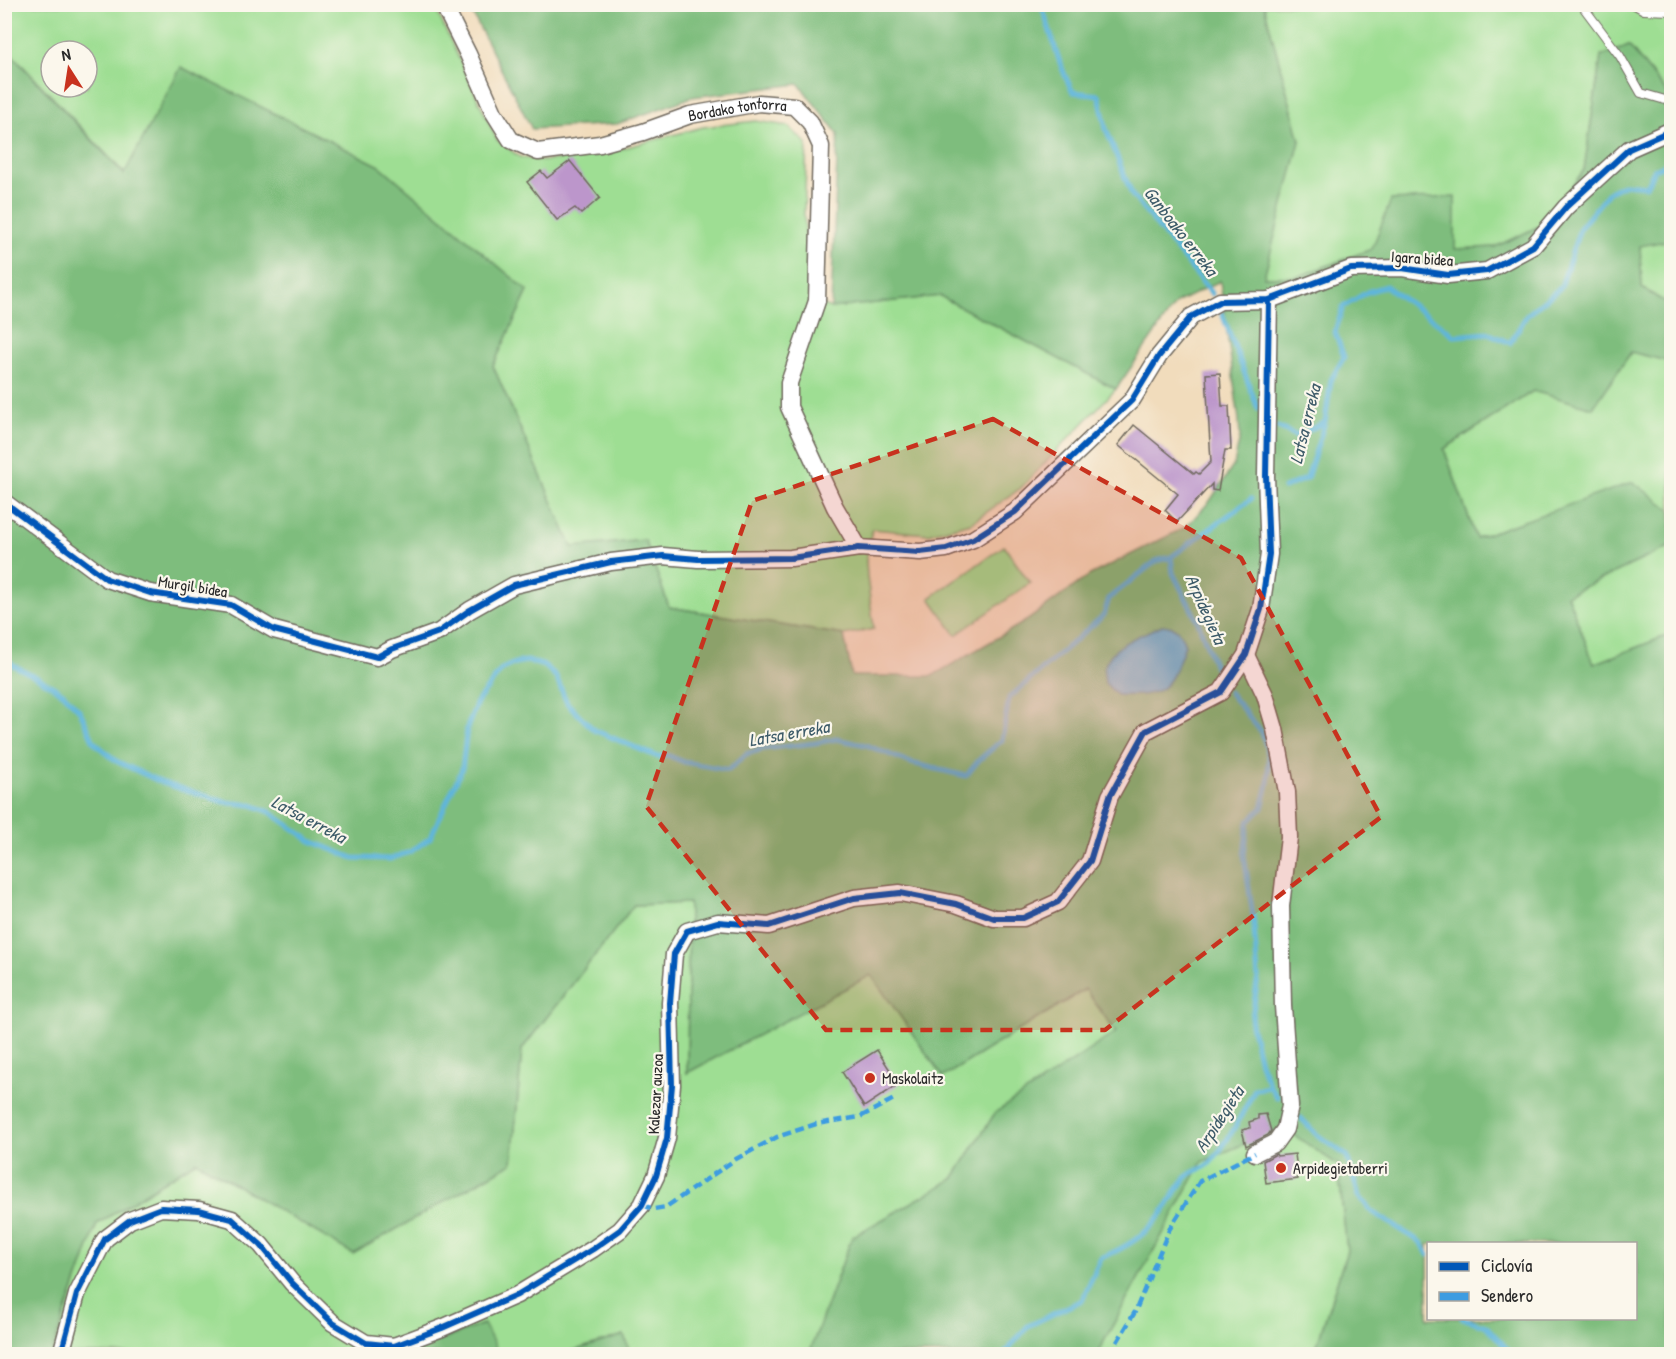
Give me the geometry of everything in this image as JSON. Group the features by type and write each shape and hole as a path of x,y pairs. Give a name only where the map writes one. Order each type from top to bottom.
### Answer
{"street":[{"name":"Bordako tontorra","path":"443,4 494,113 511,140 538,152 600,144 690,115 759,103 794,106 810,122 821,146 818,301 789,382 789,407 835,507 859,548"},
{"name":"Igara bidea","path":"859,548 920,552 946,549 973,539 1016,512 1132,400 1159,356 1191,317 1220,301 1269,300 1351,269 1402,268 1448,275 1487,271 1533,246 1566,207 1629,149 1671,130"},
{"name":"Kalezar auzoa","path":"61,1354 77,1294 105,1239 130,1220 161,1208 199,1210 232,1219 261,1245 292,1283 333,1323 366,1343 394,1346 517,1295 620,1230 642,1205 656,1176 667,1138 672,1085 670,1003 674,954 687,931 718,922 769,926 854,898 900,893 956,904 994,918 1023,918 1059,902 1090,861 1110,795 1146,731 1221,692 1246,654 1261,609 1269,554 1266,476 1269,300"},
{"name":"Murgil bidea","path":"4,502 107,579 150,593 231,605 274,630 377,657 392,649 439,632 470,610 514,585 611,562 663,556 791,558 859,548"},
{"path":"1246,654 1265,695 1275,729 1287,792 1288,837 1281,906 1283,1006 1290,1106 1285,1129 1275,1143 1255,1153"}],"lane":[{"path":"1581,4 1620,56 1641,93 1671,102"},
{"path":"1633,4 1644,10 1671,11"}],"highlighted area":[{"path":"993,419 1241,558 1381,817 1105,1030 826,1030 646,806 752,501"}],"green space":[{"path":"5,5 434,5 497,140 520,157 542,161 597,155 703,127 756,121 788,126 807,144 804,213 810,300 831,308 940,296 1116,389 1021,488 971,523 928,534 872,529 866,560 874,629 844,635 669,607 645,540 572,548 493,366 528,291 182,67 125,174 54,99 99,99 99,39 39,39 39,83 5,47"},
{"path":"468,5 1264,5 1300,141 1264,277 1297,277 1372,249 1391,200 1455,197 1455,249 1495,247 1544,224 1584,170 1601,56 1629,46 1668,94 1671,92 1671,240 1640,246 1642,288 1671,306 1671,362 1631,352 1593,408 1533,391 1444,449 1476,538 1633,482 1671,510 1671,546 1567,595 1594,664 1671,634 1671,1354 1314,1354 1347,1251 1338,1165 1282,1127 1202,1162 1097,1354 809,1354 852,1237 953,1179 995,1113 1116,1032 1085,989 943,1077 871,975 687,1073 689,903 634,905 522,1049 512,1163 353,1254 196,1161 97,1224 51,1354 5,1354 4,47 39,84 39,99 53,99 124,174 181,67 380,166 528,291 493,366 572,547 645,540 669,607 844,635 852,676 932,676 1026,621 1090,575 1186,527 1210,501 1234,465 1240,437 1239,420 1220,281 1176,303 1116,389 940,296 831,308 838,134 799,84 692,97 617,124 532,129"},
{"path":"1264,5 1671,5 1671,92 1668,94 1629,46 1601,56 1584,170 1544,224 1495,247 1455,250 1372,249 1297,277 1263,277 1300,141"},
{"path":"1671,240 1671,306 1642,288 1640,245"},
{"path":"1631,352 1671,362 1671,510 1633,483 1476,538 1444,449 1533,391 1593,408"},
{"path":"1004,546 1030,583 956,635 930,598"},
{"path":"1671,546 1671,634 1594,664 1567,595"},
{"path":"689,903 687,1073 871,974 943,1077 1086,989 1116,1033 995,1113 953,1179 852,1237 809,1354 630,1354 624,1335 563,1354 499,1354 483,1324 403,1354 51,1354 97,1224 196,1161 353,1254 512,1163 522,1049 634,905"},
{"path":"1283,1127 1338,1165 1347,1251 1314,1354 1097,1354 1202,1162"},
{"path":"484,1324 499,1354 403,1354"},
{"path":"624,1335 630,1354 563,1354"}],"water":[{"path":"1162,625 1178,630 1185,645 1169,681 1155,692 1117,695 1105,683 1104,670 1108,659 1120,646"}],"building":[{"path":"570,161 600,198 581,214 575,208 557,220 527,182 541,171 547,178"},
{"path":"1220,373 1222,406 1229,406 1231,450 1225,450 1218,491 1212,490 1212,484 1177,522 1165,510 1178,494 1118,445 1134,425 1194,474 1196,472 1199,474 1211,462 1206,374"},
{"name":"Maskolaitz","path":"877,1050 899,1084 864,1107 842,1072"},
{"path":"1266,1114 1271,1131 1268,1135 1246,1146 1242,1130 1250,1128 1249,1122 1258,1119 1258,1115"},
{"name":"Arpidegietaberri","path":"1276,1154 1277,1156 1295,1154 1298,1179 1266,1183 1263,1161"}],"waterway":[{"name":"Ganboako erreka","path":"1041,4 1059,60 1073,92 1099,95 1106,129 1132,195 1212,294"},
{"name":"Latsa erreka","path":"1284,488 1307,478 1325,422 1331,380 1344,357 1335,332 1343,307 1367,292 1386,286 1454,336 1488,333 1510,343 1527,315 1561,287 1580,228 1609,192 1625,184 1646,186 1655,169 1672,161"},
{"path":"1222,313 1258,409"},
{"path":"1278,427 1297,436 1325,422"},
{"name":"Latsa erreka","path":"4,656 13,665 63,693 80,711 94,742 116,761 163,783 225,802 252,805 270,812 311,841 353,858 390,859 410,852 430,838 462,769 467,728 477,702 502,669 527,661 545,666 556,677 567,703 594,730 658,757 667,755 684,762 729,770 746,754 763,749 836,739 866,745 911,763 966,776 979,760 1002,740 1009,698 1104,615 1109,598 1156,561 1171,557 1251,499"},
{"name":"Arpidegieta","path":"1171,557 1173,573 1198,622 1217,672"},
{"name":"Arpidegieta","path":"1229,692 1262,733 1269,756 1268,784 1262,808 1248,822 1244,855 1253,916 1258,977 1251,1024 1260,1063 1277,1097"},
{"name":"Arpidegieta","path":"1004,1354 1028,1326 1082,1300 1101,1258 1133,1241 1154,1223 1184,1179 1207,1166 1216,1156 1255,1089 1270,1087"},
{"path":"1301,1118 1316,1134 1347,1156 1359,1196 1371,1211 1422,1243 1427,1253"},
{"path":"1468,1320 1486,1326 1512,1354"}],"marked path":[{"path":"642,1205 654,1209 666,1207 736,1159 777,1137 816,1124 860,1117 894,1099"},
{"path":"1110,1354 1135,1312 1169,1230 1200,1181 1255,1153"}],"cycle path":[{"path":"4,502 107,579 150,593 231,605 274,630 377,657 392,649 439,632 470,610 514,585 611,562 663,556 698,559 791,558 859,548 920,552 946,549 973,539 1015,512 1132,400 1159,356 1191,317 1220,301 1269,300 1351,269 1402,268 1448,275 1487,271 1533,246 1566,207 1629,149 1672,130"},
{"path":"61,1354 77,1294 105,1239 130,1220 161,1208 199,1210 232,1219 261,1245 292,1283 333,1323 366,1343 394,1346 517,1295 620,1230 642,1205 656,1176 667,1138 672,1085 670,1003 674,954 687,931 718,922 769,926 854,898 900,893 956,904 994,918 1023,918 1058,902 1090,861 1110,796 1146,731 1221,692 1246,655 1261,609 1269,554 1266,476 1269,300"}],"place":[{"name":"Maskolaitz","path":"870,1078"},
{"name":"Arpidegietaberri","path":"1281,1168"}]}
